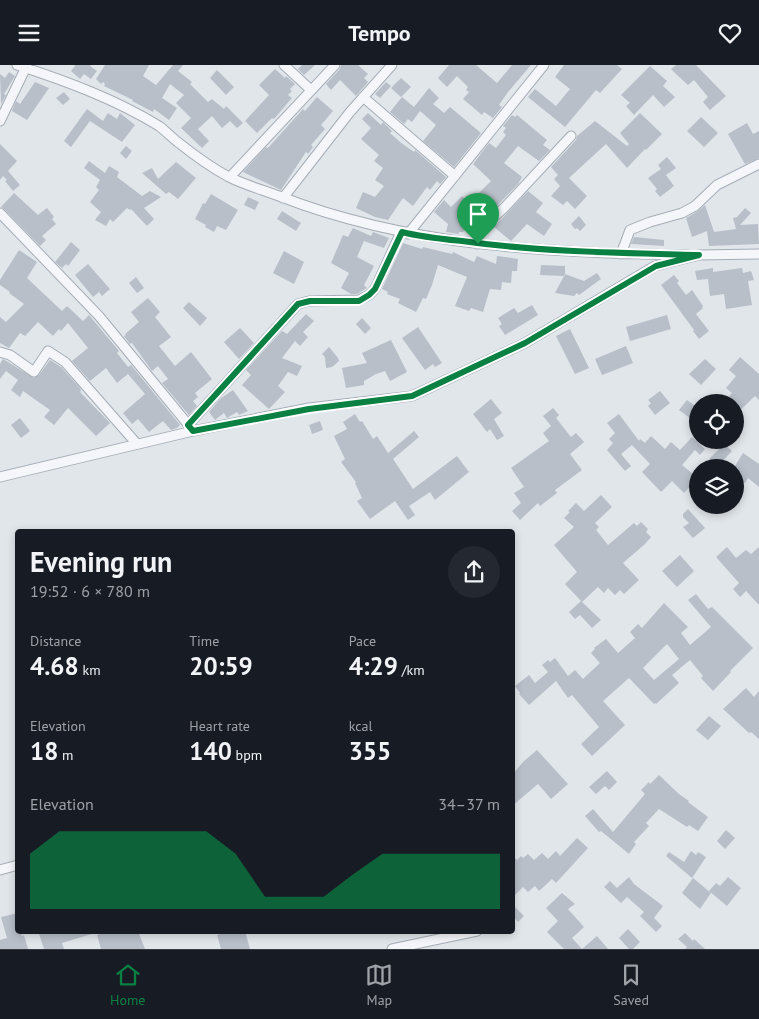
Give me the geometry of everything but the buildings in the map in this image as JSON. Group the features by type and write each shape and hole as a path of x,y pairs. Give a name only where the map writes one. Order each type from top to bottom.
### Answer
{"street":[{"path":"284,65 311,90"},
{"path":"230,177 335,65"},
{"path":"283,198 363,97 392,65"},
{"path":"191,428 298,304 310,301 359,301 375,289 405,233 455,176 544,65"},
{"path":"0,121 23,66 97,93 124,107 161,127 180,143 230,177 315,210 405,233 478,244 621,254 759,254"},
{"path":"363,97 455,176"},
{"path":"478,244 480,230 505,207 571,136"},
{"path":"621,254 630,229 667,216 682,213 695,206 718,185 759,164"},
{"path":"0,213 99,316 191,428"},
{"path":"0,477 136,444 191,428 309,409 412,396 525,343 656,266 699,255"},
{"path":"0,352 10,355 34,372 48,351 65,362 136,444"},
{"path":"0,870 15,866"},
{"path":"392,949 463,934"}],"route":[{"path":"402,232 478,244 621,254 699,255 656,266 525,343 412,396 309,409 193,431 188,425 298,304 310,301 359,301 369,295 375,289 402,232"}]}
